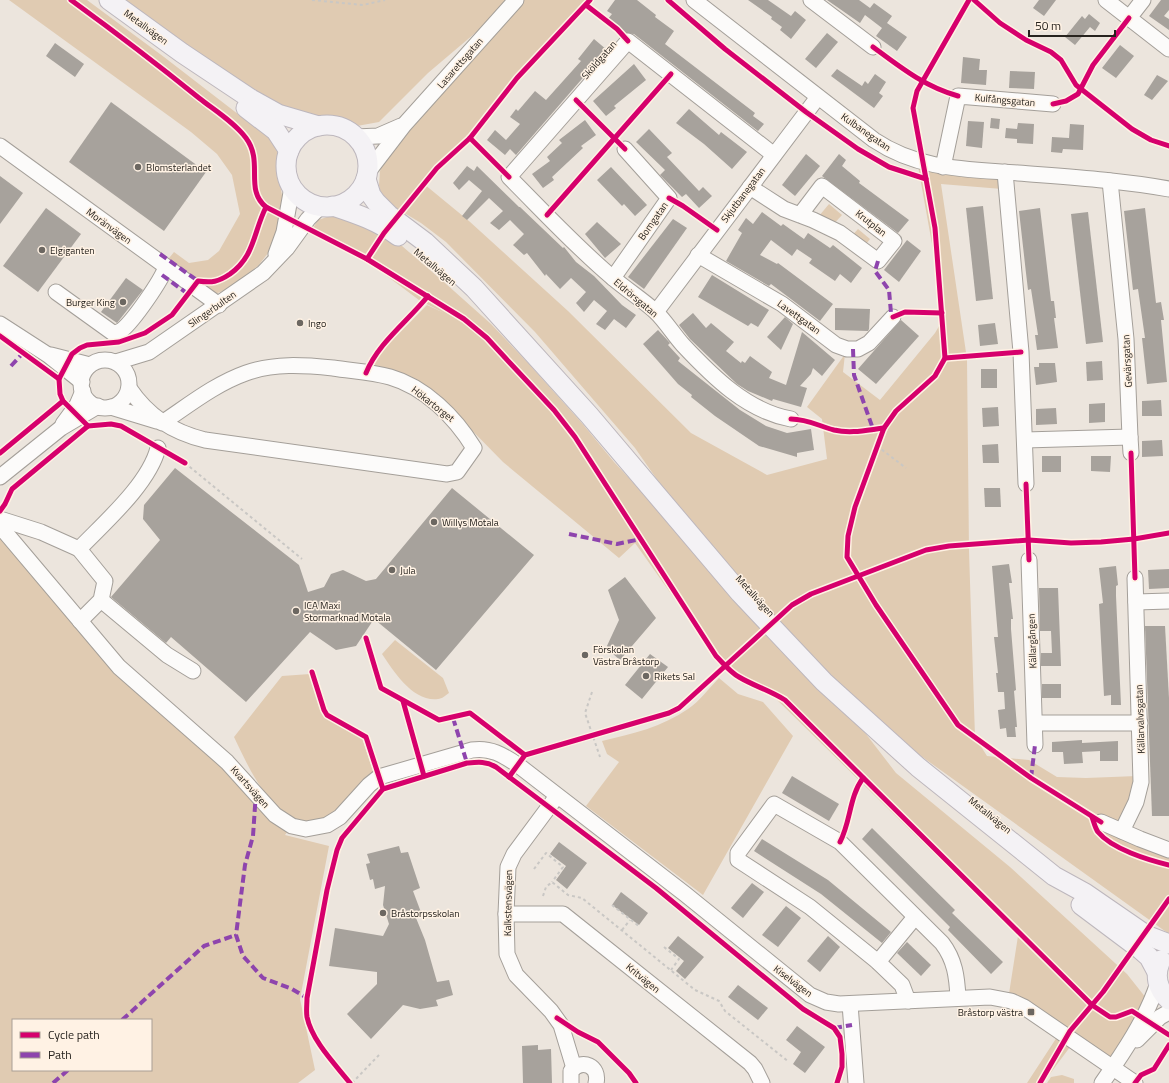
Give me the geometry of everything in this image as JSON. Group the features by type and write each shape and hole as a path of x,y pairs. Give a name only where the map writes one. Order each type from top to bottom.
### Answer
{"main road":[{"name":"Metallvägen","path":"110,0 182,53 264,107 291,118 318,126"},
{"name":"Metallvägen","path":"182,53 245,107 272,126 280,135 289,151"},
{"path":"318,126 339,127 356,137 367,157 367,175 359,192 353,197 327,206 302,198 292,187 287,173 287,158 289,151 301,135 318,126"},
{"name":"Metallvägen","path":"367,175 371,195 381,207 447,261 474,288 526,344 588,415 740,593 824,682 918,767 1054,876 1079,903 1149,957 1164,995 1169,1000"},
{"name":"Metallvägen","path":"327,206 366,217 393,233 468,294 526,344"},
{"name":"Metallvägen","path":"1054,876 1085,893 1146,935 1169,944"},
{"path":"1157,977 1161,959 1169,950"}],"street":[{"name":"Lasarettsgatan","path":"367,175 404,125 516,0"},
{"name":"Kulbanegatan","path":"694,0 874,140 893,152 916,161 943,167 1110,181 1169,189"},
{"path":"811,0 873,47"},
{"path":"1106,0 1169,49"},
{"path":"1129,18 1143,0"},
{"name":"Sköldgatan","path":"509,177 628,41 774,155"},
{"name":"Kulfångsgatan","path":"943,167 958,96 1053,104"},
{"name":"Skjutbanegatan","path":"656,312 818,97"},
{"name":"Lasarettsgatan","path":"356,137 378,136 404,125"},
{"name":"Moränvägen","path":"0,146 218,305"},
{"name":"Bomgatan","path":"613,278 669,198 625,149"},
{"path":"1005,172 1021,352 1026,484"},
{"name":"Eldrörsgatan","path":"509,177 613,278 656,312 700,362 742,399 778,416 791,419"},
{"name":"Gevärsgatan","path":"1110,181 1126,339 1131,452"},
{"name":"Krutplan","path":"750,187 784,209 840,233 878,261 894,241 822,186 800,215"},
{"name":"Slingerbulten","path":"272,262 284,232 292,187"},
{"name":"Slingerbulten","path":"116,362 149,352 262,273 287,248 312,214 327,206"},
{"name":"Lavettgatan","path":"698,255 782,304 836,345 847,349 858,350 869,344 894,317"},
{"path":"56,292 113,333 118,332 128,324 158,283 166,267"},
{"path":"0,324 48,355 82,386 90,402 105,407"},
{"name":"Slingerbulten","path":"129,384 149,352"},
{"path":"48,355 90,365"},
{"path":"0,477 61,428 123,400 129,384 126,371 116,362 105,360 90,365 85,371 77,405 61,428"},
{"name":"Hökartorget","path":"105,407 162,423 177,431 206,440 447,474 457,472 474,448 462,429 452,417 427,397 405,383 381,375 318,366 286,365 247,372 218,386 162,423"},
{"name":"Hökartorget","path":"129,384 136,398 162,423"},
{"path":"1025,440 1130,437"},
{"path":"79,549 131,495 155,458 158,448"},
{"path":"0,519 42,532 79,549 105,582 102,600 80,621"},
{"name":"Kvartsvägen","path":"0,526 120,667 227,762 256,792 275,815 284,822 299,828 314,828 327,825 340,817 369,785 379,777 472,750 483,749 503,755 558,796"},
{"name":"Källargången","path":"1029,560 1035,745"},
{"name":"Källarvalvsgatan","path":"1122,831 1136,802 1141,782 1135,578"},
{"path":"102,600 167,655 193,671"},
{"path":"1136,602 1169,601"},
{"path":"1035,723 1140,723"},
{"name":"Kalkstensvägen","path":"558,796 510,860 507,873 507,954 516,975 551,1011 561,1025 574,1068"},
{"name":"Kiselvägen","path":"558,796 685,894 805,992 826,1002 850,1004 990,997 1011,1001 1027,1009 1135,1083"},
{"path":"908,1001 902,985 878,962 810,907 738,860 738,853 774,804 840,842 942,943 949,952 957,977 958,998"},
{"path":"1101,822 1169,850"},
{"name":"Kritvägen","path":"506,914 563,914 750,1063 755,1069 762,1083"},
{"path":"878,962 915,917"},
{"path":"1122,1056 1149,1006 1157,977"},
{"path":"850,1004 856,1083"},
{"path":"1102,1083 1122,1056 1152,1024 1169,1012"},
{"path":"571,1083 570,1076 574,1068 582,1064 591,1066 597,1074 596,1083"}],"path":[{"path":"312,0 363,5 386,0"},
{"path":"877,446 906,468"},
{"path":"180,460 302,558"},
{"path":"592,692 585,713 600,757"},
{"path":"534,869 546,853 563,867 552,882 546,887 543,896"},
{"path":"552,882 568,895 582,898 695,990 718,1000 725,1011 789,1062"},
{"path":"612,905 640,927"},
{"path":"622,930 630,920"},
{"path":"664,947 679,960 671,970"},
{"path":"352,1083 379,1055"}],"shaded area":[{"path":"9,0 87,0 273,141 278,154 278,171 284,208 272,248 258,266 228,289 215,294 166,262 174,252 189,263 208,260 219,251 240,214 232,175 217,154 191,132"},
{"path":"126,0 591,0 424,184 469,221 568,311 691,433 767,475 827,459 822,419 807,407 845,354 843,372 880,400 935,333 945,316 918,166 1000,175 1002,189 941,184 967,359 969,551 975,737 987,756 1029,760 1057,777 1086,778 1137,776 1121,829 1169,851 1169,934 836,695 896,773 1010,867 1127,974 1146,998 1113,1068 1073,1043 1043,1083 1027,1083 1059,1034 1008,1000 1018,936 767,690 743,684 723,667 635,543 619,558 503,462 454,412 412,377 375,367 375,358 427,305 444,313 419,300 352,250 313,228 318,220 327,217 337,217 379,230 402,246 491,324 581,422 614,462 737,594 635,448 535,332 446,242 421,223 396,208 381,195 379,185 380,171 386,157 440,95 513,1 428,73 379,122 357,126 345,121 315,117 283,108 209,63"},
{"path":"829,204 842,215 831,227 819,216"},
{"path":"858,229 870,239 863,248 850,238"},
{"path":"0,527 123,674 290,828 285,835 329,846 300,999 315,1070 298,1083 0,1083"},
{"path":"395,640 443,678 449,693 439,699 429,699 412,691 398,677 382,654"},
{"path":"310,674 324,716 362,738 374,774 335,814 312,825 294,819 274,804 258,783 234,737 282,676"},
{"path":"719,678 738,694 763,702 793,736 703,895 586,806 619,762 607,754 602,741 624,736 668,721 688,709"},
{"path":"1062,1075 1074,1079 1074,1083 1047,1083 1051,1077"}],"building":[{"path":"615,0 637,0 656,15 655,17 674,31 665,44 755,113 753,116 764,124 758,131 634,34 624,33 607,20 612,14 607,11"},
{"path":"748,0 768,0 791,16 795,11 806,20 791,39 780,30 782,27 771,19 772,17"},
{"path":"827,0 859,0 870,8 874,3 892,16 887,23 907,37 897,51 876,36 882,28 865,15 860,23"},
{"path":"1039,0 1056,0 1044,16 1033,8"},
{"path":"1161,0 1169,0 1169,10 1164,16 1169,19 1169,30 1149,16"},
{"path":"1089,14 1100,23 1095,31 1090,27 1075,45 1065,37 1082,16 1085,19"},
{"path":"827,33 838,42 816,68 805,59"},
{"path":"594,39 607,50 516,155 510,149 505,155 487,140 495,130 506,140 520,124 510,117 516,109 518,111 535,91 546,100 581,61 578,59"},
{"path":"55,43 84,64 75,77 46,56"},
{"path":"1120,45 1134,56 1116,78 1102,68"},
{"path":"963,57 980,59 979,70 987,70 986,85 961,83"},
{"path":"634,64 646,80 614,106 616,108 606,116 593,101"},
{"path":"837,69 862,86 865,81 868,84 875,74 886,82 879,93 883,96 874,108 831,76"},
{"path":"1010,71 1035,72 1034,89 1009,88"},
{"path":"1157,75 1168,81 1152,100 1144,95"},
{"name":"Blomsterlandet","path":"111,102 206,172 164,231 69,162"},
{"path":"689,109 719,135 721,132 747,152 732,169 704,144 676,123"},
{"path":"991,118 1000,119 999,129 990,128"},
{"path":"585,120 596,135 581,146 583,148 552,177 554,180 543,188 532,174 550,161 547,157 562,143 559,140"},
{"path":"968,121 984,122 982,148 966,146"},
{"path":"1018,123 1034,124 1033,144 1017,143 1017,139 1005,138 1006,128 1017,129"},
{"path":"1070,124 1084,125 1083,150 1063,149 1062,153 1051,152 1052,137 1069,138"},
{"path":"649,129 672,153 667,157 699,191 703,187 712,196 699,208 686,194 682,197 660,175 665,170 636,142"},
{"path":"806,154 820,166 795,196 782,185"},
{"path":"839,154 846,160 842,166 860,181 859,183 909,220 898,233 822,176"},
{"path":"467,166 474,171 477,166 563,248 564,247 576,262 594,276 622,305 636,315 626,328 614,319 605,330 596,324 607,311 594,300 584,312 576,303 586,292 571,278 560,289 546,274 545,276 527,253 524,255 513,245 524,234 510,220 499,230 490,223 503,211 489,198 467,220 462,216 482,191 469,180 459,190 453,183"},
{"path":"611,167 647,205 635,216 624,204 622,206 597,180"},
{"path":"0,176 23,193 0,224"},
{"path":"983,206 993,299 976,301 966,208"},
{"name":"Elgiganten","path":"46,208 81,234 38,292 3,266"},
{"path":"1040,208 1051,301 1054,301 1056,318 1054,318 1058,348 1037,350 1035,335 1038,335 1031,289 1028,290 1019,211"},
{"path":"1145,208 1156,303 1161,302 1164,320 1161,320 1167,382 1147,384 1142,338 1145,338 1138,289 1133,290 1124,211"},
{"path":"762,212 781,226 783,224 804,239 808,233 830,248 833,245 862,268 851,283 840,274 835,281 809,263 812,259 797,249 792,256 771,240 760,255 777,264 778,263 833,304 820,321 771,284 769,286 726,261 742,233 738,230 746,218 753,224"},
{"path":"1088,212 1103,342 1086,344 1071,214"},
{"path":"673,219 687,228 644,289 628,277"},
{"path":"597,222 621,244 605,258 585,234"},
{"path":"907,240 921,251 899,282 884,270"},
{"path":"712,275 769,310 758,327 751,323 748,326 698,297"},
{"name":"Burger King","path":"126,278 143,290 117,323 101,312"},
{"path":"835,308 870,309 868,331 835,330"},
{"path":"693,313 706,328 711,323 734,342 726,351 741,363 742,361 745,363 750,356 772,372 769,378 786,385 802,332 835,360 822,376 813,368 811,374 800,386 807,388 801,407 773,399 772,401 748,391 737,384 690,339 679,325"},
{"path":"785,317 793,324 781,350 767,337"},
{"path":"901,320 919,336 876,384 858,369"},
{"path":"995,323 998,344 980,346 978,325"},
{"path":"658,330 670,343 668,345 680,358 678,361 740,410 766,426 787,433 811,429 814,450 797,453 797,457 759,446 715,416 691,397 692,395 678,384 643,344"},
{"path":"1102,361 1103,380 1087,381 1086,362"},
{"path":"1039,363 1055,363 1057,382 1036,385 1034,367 1039,367"},
{"path":"981,369 997,369 997,388 981,388"},
{"path":"1161,400 1162,416 1142,416 1142,401"},
{"path":"1105,403 1105,422 1089,423 1089,404"},
{"path":"998,407 999,426 983,427 982,408"},
{"path":"1056,408 1057,424 1036,425 1036,409"},
{"path":"1162,440 1163,456 1142,457 1142,441"},
{"path":"998,444 999,463 983,463 982,445"},
{"path":"1042,456 1061,456 1061,472 1042,472"},
{"path":"1091,456 1111,456 1110,472 1091,471"},
{"path":"175,468 299,565 308,592 324,587 331,574 343,570 366,581 376,579 452,488 534,555 436,670 374,619 356,646 336,650 310,632 246,702 171,637 166,643 111,597 160,540 143,519 144,505"},
{"path":"984,488 1000,488 1001,507 985,507"},
{"path":"1009,564 1012,583 1009,583 1013,619 1011,619 1011,629 1016,690 1014,691 1017,727 1015,727 1016,737 1007,737 1006,728 1000,729 998,710 1005,709 1004,692 998,692 996,673 998,673 994,637 998,637 992,566"},
{"path":"1116,566 1118,585 1116,586 1116,596 1121,705 1111,705 1111,695 1104,696 1099,604 1103,603 1099,568"},
{"path":"1169,569 1169,588 1149,589 1148,570"},
{"path":"625,577 656,618 620,660 606,648 619,620 608,590"},
{"path":"1039,588 1058,588 1061,666 1041,666 1041,653 1052,653 1051,631 1040,631"},
{"path":"1145,626 1165,626 1169,698 1169,816 1152,816"},
{"name":"Rikets Sal","path":"650,654 668,667 642,699 625,685"},
{"path":"1042,684 1061,684 1061,698 1042,698"},
{"path":"1082,740 1082,743 1118,741 1118,761 1100,761 1100,751 1082,752 1083,763 1064,764 1063,752 1052,752 1052,742"},
{"path":"792,776 839,804 829,821 782,793"},
{"path":"872,828 955,910 952,913 1003,962 991,974 948,930 950,927 862,839"},
{"path":"762,839 828,880 891,932 882,943 821,894 754,851"},
{"path":"559,842 587,863 567,889 556,880 566,866 550,854"},
{"path":"399,846 401,853 408,852 420,888 413,891 422,915 416,918 425,940 437,982 449,980 453,995 436,1000 438,1006 420,1009 403,1005 371,1039 347,1014 377,984 377,972 329,966 335,928 383,936 389,924 383,905 385,886 375,889 373,879 370,880 366,864 370,863 367,854"},
{"path":"752,883 764,892 743,918 731,908"},
{"path":"621,892 648,913 639,925 612,905"},
{"path":"786,906 801,918 778,947 762,935"},
{"path":"678,936 704,957 685,979 676,971 684,961 668,948"},
{"path":"828,936 840,947 820,972 807,961"},
{"path":"907,942 931,965 921,976 897,953"},
{"path":"738,985 768,1008 758,1020 728,997"},
{"path":"797,1026 825,1047 805,1073 793,1064 801,1052 786,1040"},
{"path":"538,1045 538,1050 551,1049 552,1083 523,1083 522,1046"}],"marked path":[{"path":"160,254 198,281"},
{"path":"878,261 875,271 889,290 891,313 893,317 896,315"},
{"path":"162,275 188,294"},
{"path":"853,349 854,375 873,429"},
{"path":"11,366 23,353"},
{"path":"569,534 617,544 641,539"},
{"path":"453,718 467,763"},
{"path":"1031,778 1035,745"},
{"path":"256,792 253,836 245,865 236,935 243,956 263,978 292,989 307,998"},
{"path":"123,1019 204,946 236,935"},
{"path":"834,1028 852,1025"},
{"path":"53,1083 67,1071"}],"cycle path":[{"path":"71,0 152,60 224,116 241,132 251,147 254,156 256,192 266,207 367,259 464,319 487,338 554,410 575,437 716,656 739,677 785,700 1092,1005 1110,1017 1116,1017 1132,1011 1169,1035"},
{"path":"367,259 384,233 437,168 470,138 517,78 590,0"},
{"path":"668,0 725,49 806,112 858,149 889,167 926,179"},
{"path":"969,0 917,91 913,108 935,228 945,358 935,376 896,411 884,428 855,507 848,536 847,557 876,605 958,725 1031,778 1101,822"},
{"path":"974,0 1000,23 1026,40 1051,52 1061,60 1076,85 1132,129 1151,140 1169,146"},
{"path":"586,5 617,29 628,41"},
{"path":"1053,104 1066,101 1078,94 1093,65 1129,18"},
{"path":"873,47 924,82 958,96"},
{"path":"547,215 671,74"},
{"path":"576,100 625,149"},
{"path":"470,138 509,177"},
{"path":"669,198 717,230"},
{"path":"88,426 63,401 60,394 59,379 72,354 87,345 119,342 145,333 172,315 198,281 215,281 230,274 238,267 249,252 266,207"},
{"path":"366,373 371,362 386,342 428,296"},
{"path":"893,317 905,312 942,313"},
{"path":"0,336 59,379"},
{"path":"945,358 1021,352"},
{"path":"0,453 63,401"},
{"path":"791,419 808,421 834,430 847,432 884,428"},
{"path":"0,511 12,489 88,426 111,424 121,426 185,463"},
{"path":"1131,453 1135,578"},
{"path":"1026,484 1029,560"},
{"path":"509,777 525,755 669,713 679,708 792,605 811,594 926,550 949,546 1029,540 1071,543 1101,542 1134,539 1169,533"},
{"path":"366,638 381,688 439,720 470,713 525,755"},
{"path":"312,672 327,715 366,737 383,789"},
{"path":"403,701 424,776"},
{"path":"350,1083 319,1043 307,1017 307,998 327,890 337,850 342,838 383,789 467,763 478,762 496,767 656,888 803,1009 834,1028 840,1037 842,1054 842,1067 837,1083"},
{"path":"840,842 844,834 852,801 858,785 863,778"},
{"path":"1092,817 1098,832 1112,844 1141,857 1169,865"},
{"path":"1040,1083 1070,1031 1103,992 1169,899"},
{"path":"557,1018 578,1032 598,1042 629,1073 636,1083"},
{"path":"1135,1083 1141,1075 1154,1069 1169,1045"}],"place":[{"name":"Blomsterlandet","path":"138,167"},
{"name":"Elgiganten","path":"42,250"},
{"name":"Burger King","path":"123,302"},
{"name":"Ingo","path":"300,323"},
{"name":"Willys Motala","path":"434,522"},
{"name":"Jula","path":"392,570"},
{"name":"ICA Maxi Stormarknad Motala","path":"296,611"},
{"name":"Förskolan Västra Bråstorp","path":"585,655"},
{"name":"Rikets Sal","path":"646,676"},
{"name":"Bråstorpsskolan","path":"383,913"},
{"name":"Bråstorp västra","path":"1031,1012"}]}
